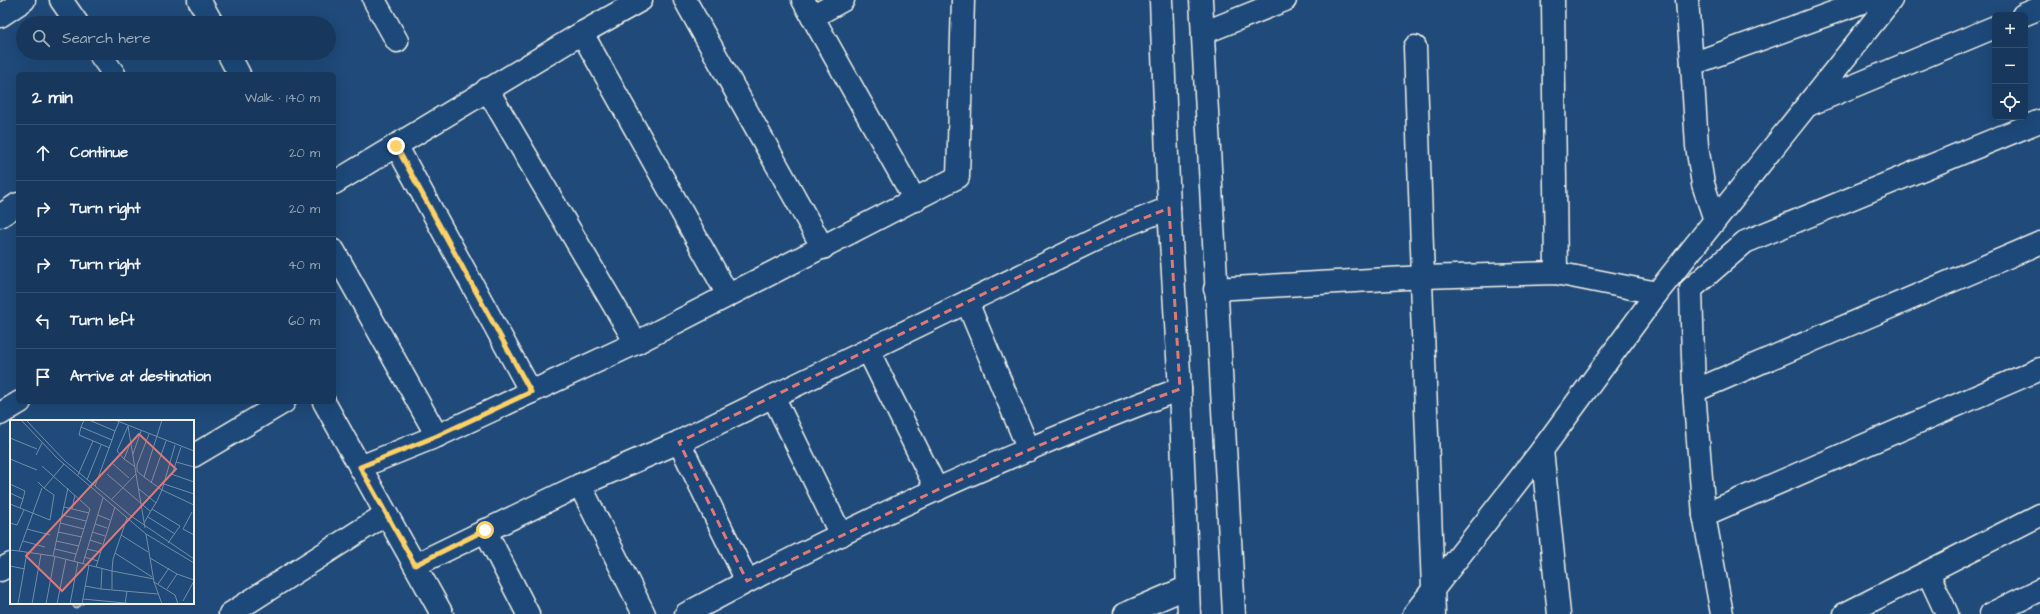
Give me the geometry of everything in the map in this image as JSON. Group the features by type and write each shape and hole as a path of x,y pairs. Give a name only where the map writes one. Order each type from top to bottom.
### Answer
{"street":[{"path":"0,16 24,0"},
{"path":"61,0 72,16"},
{"path":"199,0 208,16"},
{"path":"374,0 397,41"},
{"path":"336,182 487,89 641,0"},
{"path":"685,0 823,248"},
{"path":"843,0 807,8 915,200"},
{"path":"360,467 437,436 636,343 823,248 958,176 963,0"},
{"path":"1161,0 1169,208 1180,389 1189,614"},
{"path":"1201,0 1215,289 1234,614"},
{"path":"1203,33 1285,0"},
{"path":"1553,0 1556,273"},
{"path":"1688,0 1700,161 1703,184 1715,220"},
{"path":"1692,64 1868,0"},
{"path":"1414,614 1542,450 1657,293 1891,0"},
{"path":"2028,13 2040,8"},
{"path":"1806,106 1992,28"},
{"path":"582,33 728,295"},
{"path":"1414,47 1423,276 1421,282 1434,614"},
{"path":"104,60 113,72"},
{"path":"232,60 238,72"},
{"path":"487,89 636,343"},
{"path":"1722,614 1704,515 1694,391 1691,289 1745,242 2040,121"},
{"path":"396,146 531,392"},
{"path":"0,216 16,205"},
{"path":"415,565 580,485 679,442 1119,228 1169,208"},
{"path":"1694,391 2040,243"},
{"path":"336,255 437,436"},
{"path":"1215,289 1423,276 1556,273 1657,293"},
{"path":"967,302 1029,450"},
{"path":"868,350 937,490"},
{"path":"1704,515 2040,369"},
{"path":"686,614 747,581 937,490 1107,416 1180,389"},
{"path":"773,396 841,535"},
{"path":"0,414 17,404"},
{"path":"194,455 281,404"},
{"path":"325,404 442,614"},
{"path":"679,442 747,581"},
{"path":"1542,450 1559,614"},
{"path":"580,485 644,614"},
{"path":"230,614 386,514"},
{"path":"1845,614 2040,515"},
{"path":"485,530 528,614"},
{"path":"0,570 10,565"},
{"path":"1928,573 1947,614"},
{"path":"1125,614 1188,587"},
{"path":"1991,614 2040,590"}],"highlighted area":[{"path":"1169,208 1180,389 1107,416 937,490 747,581 679,442 1119,228"}],"building":[{"path":"72,604 82,604 75,609"}],"route":[{"path":"396,146 531,392 437,436 360,467 415,565 485,530"}]}
